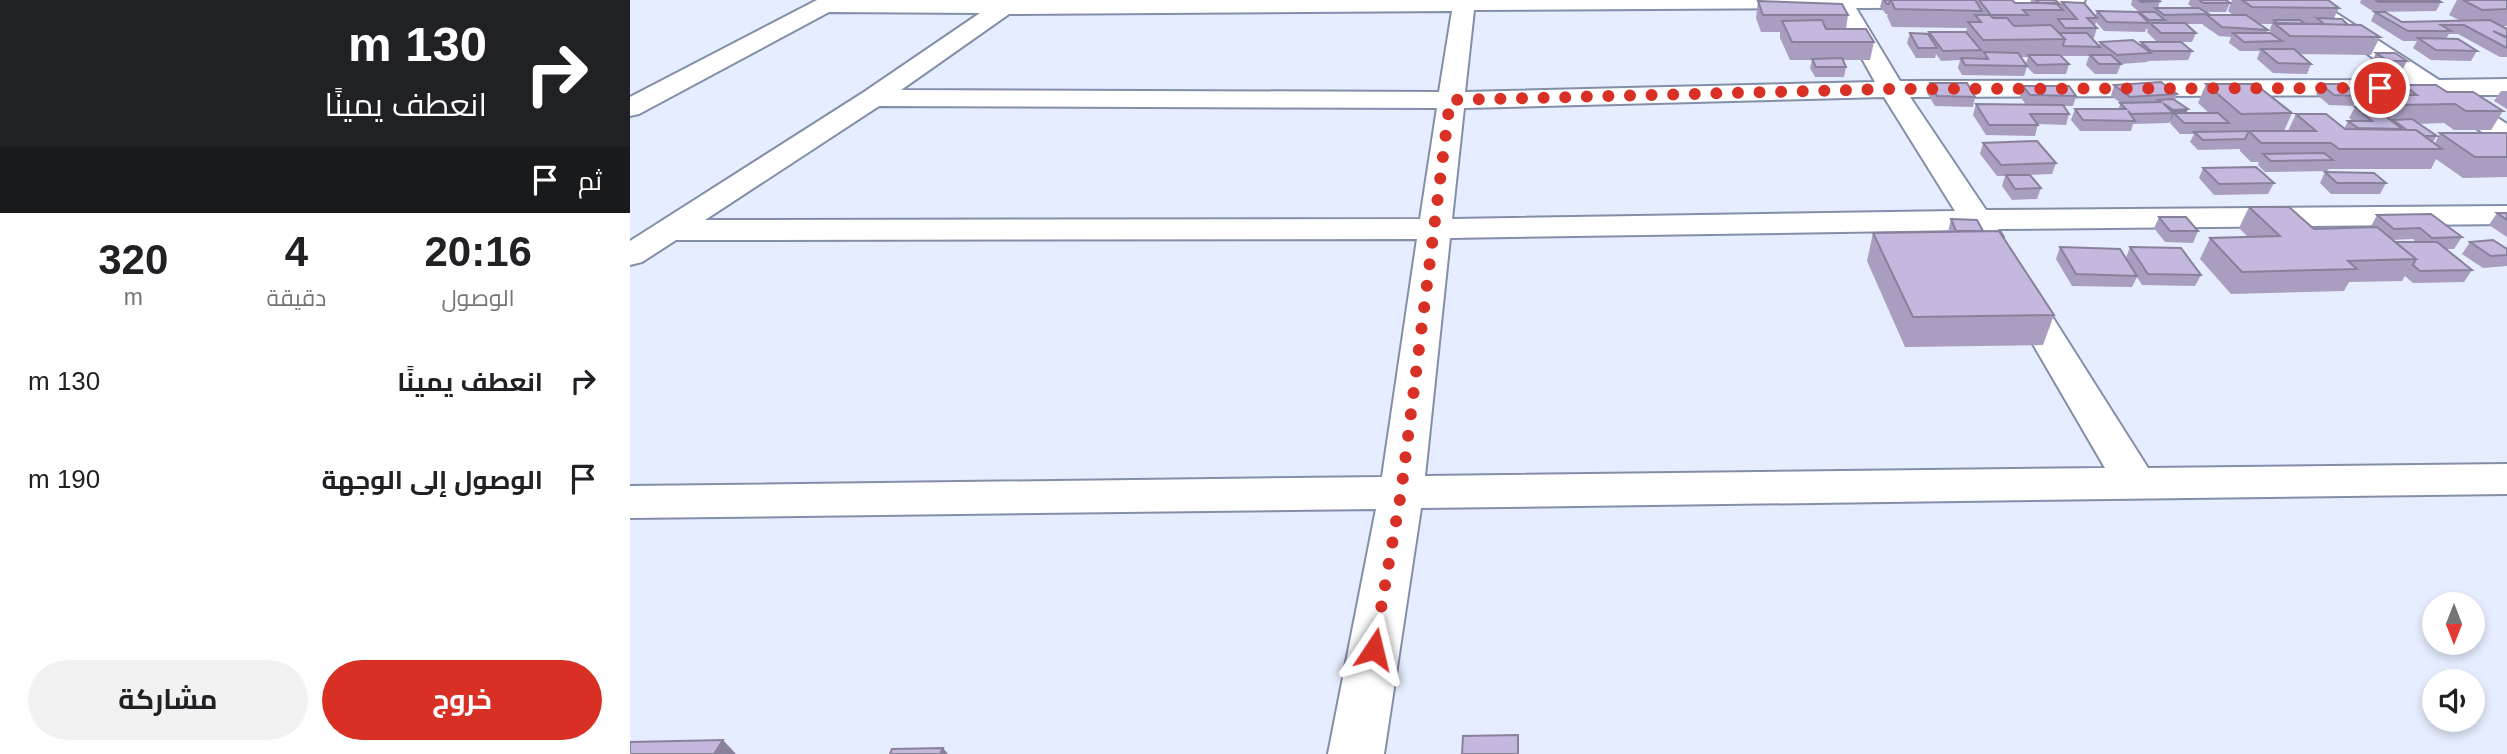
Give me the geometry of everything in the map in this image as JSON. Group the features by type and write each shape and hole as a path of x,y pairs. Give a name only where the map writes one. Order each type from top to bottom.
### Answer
{"street":[{"path":"1841,0 1892,89 1976,220 2135,483"},
{"path":"630,108 642,93 829,3 2074,0"},
{"path":"2301,0 2507,136"},
{"path":"1356,754 1401,493 1464,2"},
{"path":"630,255 873,98 1010,4"},
{"path":"873,98 1450,100 1892,89 2507,87"},
{"path":"671,230 1434,229 2507,215"},
{"path":"630,502 2507,480"}],"building":[{"path":"1891,0 1975,0 1982,11 1895,9"},
{"path":"1979,0 2056,3 2063,10 2023,10 2028,15 1991,15"},
{"path":"2036,0 2055,0 2060,4 2039,3"},
{"path":"2199,0 2226,0 2230,3 2203,3"},
{"path":"2242,0 2328,0 2339,8 2252,7"},
{"path":"2375,0 2438,0 2441,2 2379,2"},
{"path":"2463,0 2507,0 2507,9 2482,10"},
{"path":"1758,1 1842,4 1848,15 1763,15"},
{"path":"2062,2 2084,3 2097,18 2087,18 2097,28 2065,28 2058,19 2077,19"},
{"path":"2155,8 2199,8 2209,14 2164,15"},
{"path":"2097,11 2138,12 2149,23 2107,22"},
{"path":"2139,12 2155,12 2165,20 2149,20"},
{"path":"2375,12 2385,12 2402,22 2490,20 2507,29 2507,37 2493,31 2507,38 2507,48 2464,25 2441,25 2451,31 2408,31"},
{"path":"1975,15 2007,18 2014,26 2051,25 2065,39 1983,40 1968,22 1981,22"},
{"path":"2207,15 2246,15 2268,30 2222,27"},
{"path":"2317,18 2342,19 2348,25 2324,24"},
{"path":"1822,20 1826,29 1866,29 1874,42 1792,42 1782,21"},
{"path":"2274,20 2300,20 2305,24 2278,24"},
{"path":"2150,23 2185,23 2196,33 2161,33"},
{"path":"2274,23 2361,25 2380,37 2290,36"},
{"path":"1929,32 1966,32 1981,50 1943,51"},
{"path":"1910,33 1928,34 1937,48 1918,48"},
{"path":"2059,33 2087,33 2100,47 2064,46 2065,39"},
{"path":"2233,33 2270,33 2282,41 2244,42"},
{"path":"2418,38 2458,39 2477,51 2436,50"},
{"path":"2133,40 2151,53 2117,55 2100,42"},
{"path":"2141,42 2181,42 2192,51 2151,51"},
{"path":"2261,49 2294,49 2311,64 2278,63"},
{"path":"1984,52 2018,53 2027,66 1965,65 1961,58 1988,59"},
{"path":"2376,53 2395,53 2407,61 2388,61"},
{"path":"2028,55 2060,55 2069,64 2037,65"},
{"path":"2090,55 2111,55 2121,64 2099,64"},
{"path":"1842,58 1846,67 1816,67 1812,59"},
{"path":"2161,82 2177,94 2130,97 2114,85"},
{"path":"1930,83 1967,83 1975,97 1937,96"},
{"path":"2206,84 2255,84 2292,113 2241,114"},
{"path":"2321,84 2344,84 2358,96 2334,95"},
{"path":"2403,85 2436,85 2447,92 2473,92 2503,111 2466,111 2455,104 2398,105 2383,95 2417,95"},
{"path":"2023,86 2069,86 2076,96 2030,95"},
{"path":"2173,99 2188,109 2173,110 2163,103 2173,113 2131,114 2128,111 2135,121 2083,120 2075,109 2126,109 2120,103 2162,102 2158,100"},
{"path":"1976,104 2063,105 2069,114 2030,114 2038,125 1989,125"},
{"path":"2355,107 2375,108 2402,129 2358,128 2348,121 2372,121"},
{"path":"2174,113 2218,113 2229,123 2184,123"},
{"path":"2296,114 2326,114 2345,129 2416,130 2442,149 2339,149 2331,143 2261,143 2249,131 2316,131"},
{"path":"2412,119 2437,136 2425,136 2416,130 2407,130 2393,120"},
{"path":"2249,131 2245,139 2203,140 2194,132"},
{"path":"2440,133 2507,133 2507,157 2475,157"},
{"path":"2037,141 2056,163 2001,165 1983,143"},
{"path":"2324,153 2333,160 2271,161 2263,154"},
{"path":"2256,167 2274,183 2219,184 2203,168"},
{"path":"2325,172 2374,173 2386,183 2337,183"},
{"path":"2006,175 2030,175 2041,188 2015,189"},
{"path":"2249,207 2289,207 2314,229 2377,227 2416,259 2348,261 2357,269 2242,272 2210,238 2280,236"},
{"path":"2497,213 2507,213 2507,220"},
{"path":"2431,214 2462,237 2432,238 2420,228 2394,229 2377,215"},
{"path":"2159,217 2186,217 2198,231 2170,231"},
{"path":"1951,219 1977,220 1983,231 1956,231"},
{"path":"1999,231 2054,315 1913,317 1873,233"},
{"path":"2493,240 2507,249 2507,255 2491,256 2470,242"},
{"path":"2395,242 2437,242 2472,270 2420,271 2413,265 2416,259"},
{"path":"2060,247 2120,249 2137,276 2076,274"},
{"path":"2130,247 2181,248 2201,275 2148,274"},
{"path":"1518,735 1518,754 1462,754 1463,736"},
{"path":"723,740 714,754 630,754 630,742"},
{"path":"943,748 940,754 890,754 892,749"}],"route":[{"path":"1374,649 1401,493 1450,100 1892,89 2380,88"}]}
